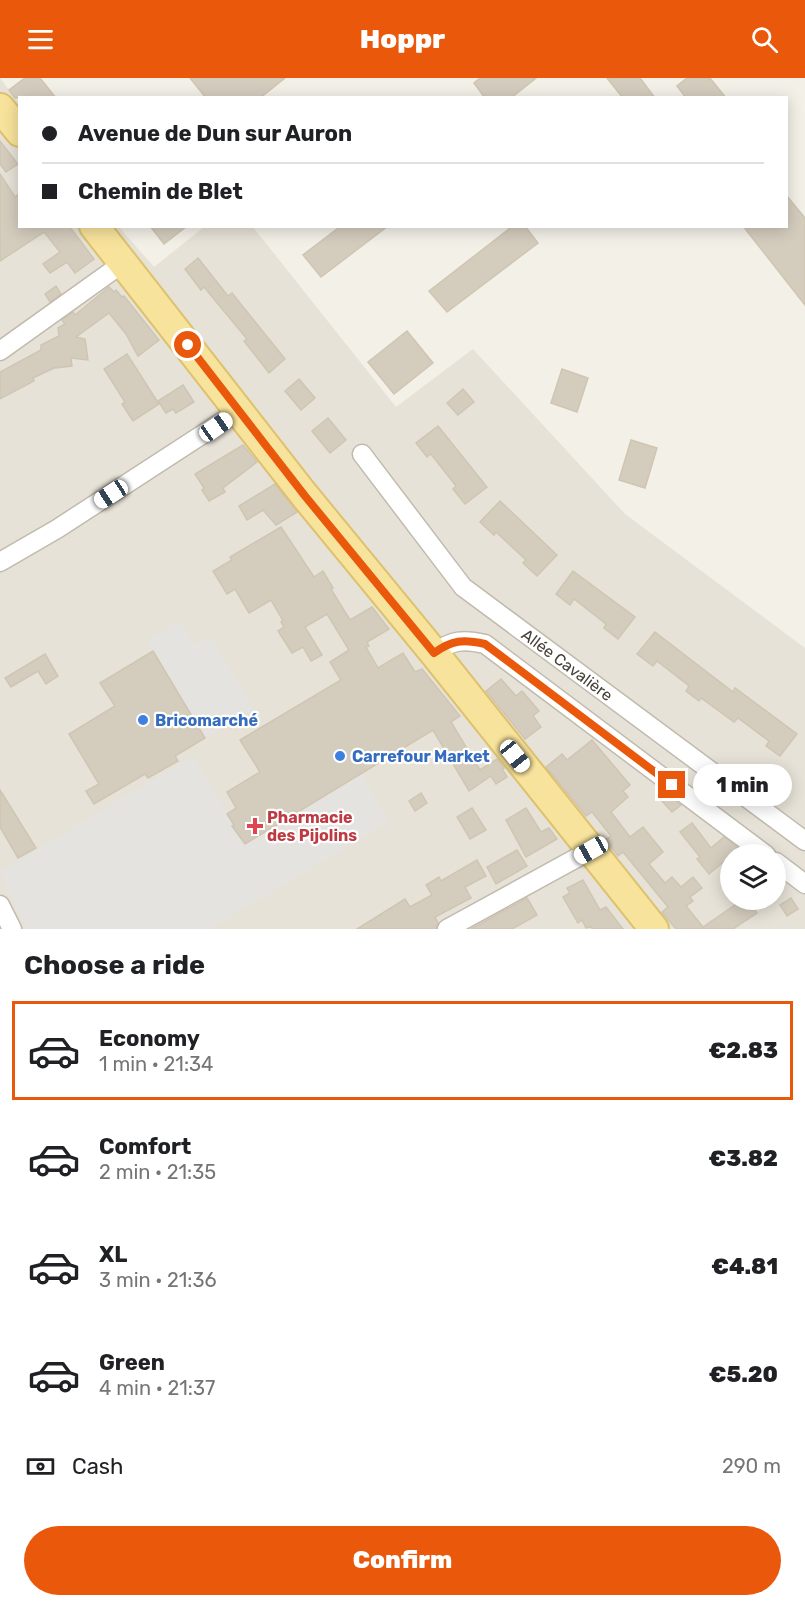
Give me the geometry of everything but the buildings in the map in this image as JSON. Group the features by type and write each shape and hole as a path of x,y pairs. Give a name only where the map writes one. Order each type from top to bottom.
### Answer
{"main road":[{"path":"0,108 18,130"},
{"path":"96,228 305,496 434,653 654,929"}],"street":[{"path":"0,351 123,263"},
{"path":"0,562 57,529 240,410"},
{"name":"Allée Cavalière","path":"362,454 463,587 805,841"},
{"path":"434,653 450,642 470,640 485,644 751,844"},
{"path":"447,929 591,850"},
{"path":"786,870 805,884"},
{"path":"0,905 12,929"}],"shaded area":[{"path":"0,78 18,102 18,228 120,228 154,267 203,228 254,228 396,407 473,349 625,514 805,648 805,929 0,929"},
{"path":"180,620 194,645 210,635 254,709 205,738 147,640"},
{"path":"193,756 245,844 362,775 389,822 209,929 27,929 0,872"}],"place":[{"name":"Bricomarché","path":"143,720"},
{"name":"Carrefour Market","path":"340,756"},
{"name":"Pharmacie des Pijolins","path":"255,826"}],"route":[{"path":"188,345 305,496 434,653 450,642 470,640 485,644 672,785"}]}
